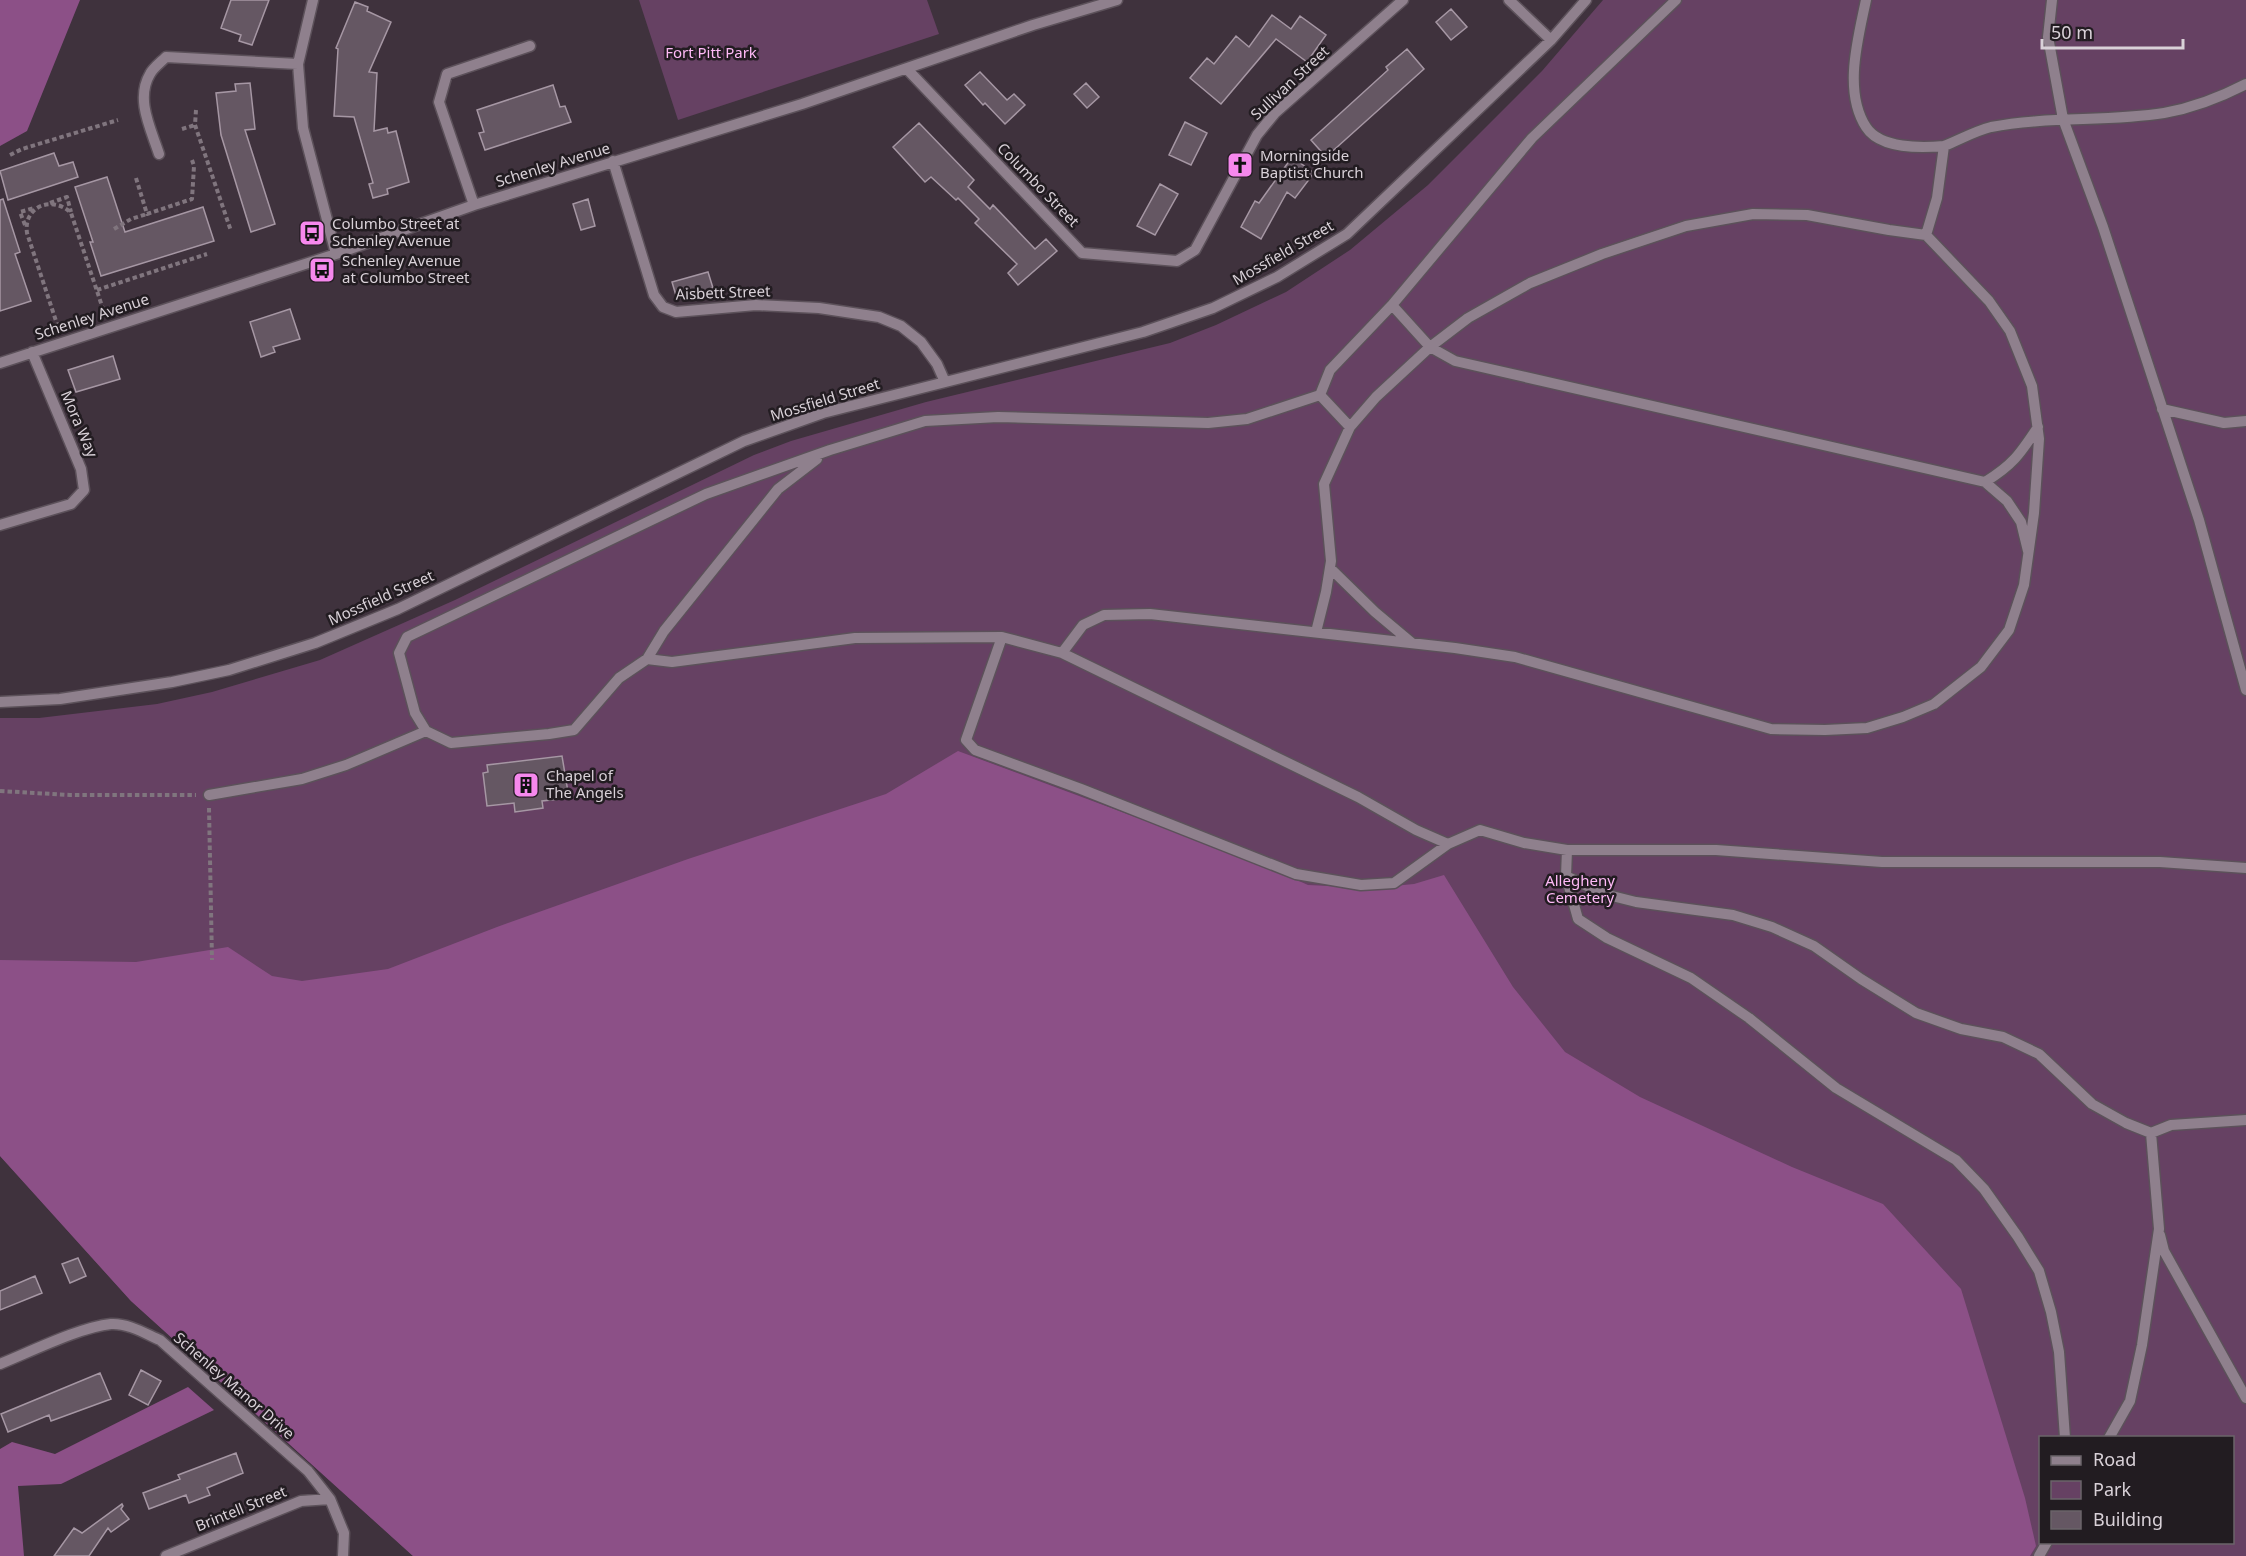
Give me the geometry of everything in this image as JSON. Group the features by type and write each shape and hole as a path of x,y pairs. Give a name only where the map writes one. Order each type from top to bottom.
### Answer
{"street":[{"path":"313,0 298,64 303,129 336,254"},
{"name":"Schenley Avenue","path":"0,363 336,254 474,205 1118,0"},
{"name":"Sullivan Street","path":"1177,261 1195,250 1257,135 1275,113 1404,0"},
{"path":"1509,0 1551,40"},
{"name":"Mossfield Street","path":"0,702 60,699 172,682 230,670 315,643 399,609 744,441 823,413 1143,332 1213,308 1278,277 1347,234 1551,40 1586,0"},
{"path":"843,446 812,462 778,489 664,631 647,659 619,678 574,730 451,742 426,731 415,713 399,653 407,637 706,494 843,446 925,421 998,417 1208,423 1247,419 1320,395 1330,370 1392,305 1532,138 1676,0"},
{"path":"1866,0 1855,67 1855,98 1867,128 1881,139 1901,146 1921,148 1944,146 1989,128 2063,119 2120,117 2166,112 2211,99 2246,84"},
{"path":"2052,0 2048,37 2063,119 2103,227 2199,520 2246,690"},
{"path":"474,205 439,102 447,74 530,46"},
{"path":"159,154 144,104 144,88 150,73 166,57 298,64"},
{"name":"Columbo Street","path":"907,69 1082,253 1177,261"},
{"path":"1926,235 1937,198 1944,146"},
{"name":"Aisbett Street","path":"613,162 654,295 667,310 680,312 756,304 819,308 879,317 901,326 921,342 937,364 945,382"},
{"path":"1062,653 1083,625 1104,615 1150,614 1412,643 1515,657 1771,729 1868,728 1934,704 1981,667 2009,630 2024,585 2034,513 2038,427 2032,386 2010,331 1989,301 1926,235 1807,215 1754,214 1686,226 1530,283 1468,318 1430,347 1376,397 1350,427 1324,484 1330,568 1316,632"},
{"path":"1392,305 1430,347 1455,361 1985,482 2007,501 2021,522 2028,551"},
{"name":"Mora Way","path":"0,525 71,504 84,490 81,469 32,352"},
{"path":"1320,395 1350,427"},
{"path":"2162,409 2224,423 2246,421"},
{"path":"1985,482 2015,461 2038,427"},
{"path":"1330,568 1375,612 1412,643"},
{"path":"647,659 672,662 855,638 1002,637 1062,653 1358,797 1416,830 1448,843"},
{"path":"1002,637 966,740 975,750 1081,789 1296,874 1361,885 1394,883 1448,843 1480,830 1524,843 1567,850 1716,850 1882,862 2160,862 2246,868"},
{"path":"208,795 302,779 346,765 426,731"},
{"path":"1567,850 1566,876 1578,919 1608,938 1691,978 1749,1018 1836,1088 1956,1160 1984,1189 2018,1236 2039,1271 2051,1312 2059,1352 2065,1436"},
{"path":"1566,876 1604,894 1636,902 1733,915 1772,927 1814,946 1916,1013 1961,1029 2003,1037 2039,1054 2092,1104 2151,1133 2171,1125 2246,1120"},
{"path":"2151,1133 2159,1229 2164,1251 2246,1398"},
{"path":"2110,1436 2130,1401 2142,1345 2159,1229"},
{"name":"Schenley Manor Drive","path":"0,1364 75,1334 112,1324 136,1329 160,1341 308,1471 330,1499 344,1533 344,1556"},
{"name":"Brintell Street","path":"166,1556 301,1501 330,1499"}],"path":[{"path":"196,110 195,125 231,231"},
{"path":"10,154 118,120"},
{"path":"182,129 195,125"},
{"path":"114,229 147,214 192,199 194,166 192,160"},
{"path":"136,178 147,214"},
{"path":"58,327 20,212 67,197 104,312"},
{"path":"49,203 65,207 71,213"},
{"path":"26,225 28,217 40,206"},
{"path":"97,290 207,255"},
{"path":"0,791 70,795 208,795 212,960"}],"green space":[{"name":"Fort Pitt Park","path":"639,0 927,0 939,34 678,120"},
{"name":"Allegheny Cemetery","path":"1603,0 2246,0 2246,1556 413,1556 131,1301 0,1156 0,718 39,718 157,704 212,692 320,660 455,600 754,455 791,441 926,402 1170,343 1216,325 1286,292 1350,250 1428,185 1542,71"}],"shaded area":[{"path":"0,0 80,0 27,131 0,146"},
{"path":"958,751 1251,860 1308,885 1372,888 1414,884 1444,875 1513,987 1565,1052 1640,1097 1792,1167 1883,1204 1961,1289 2025,1498 2036,1546 2030,1556 413,1556 131,1301 0,1156 0,960 136,962 228,947 272,976 302,981 388,969 497,927 688,859 886,794"},
{"path":"188,1387 214,1410 61,1484 18,1486 24,1556 0,1556 0,1449 12,1442 55,1454"}],"building":[{"path":"231,0 269,0 252,45 239,41 241,35 221,28"},
{"path":"355,2 368,7 367,11 391,22 369,72 377,73 374,131 387,128 388,133 396,131 409,182 387,189 388,194 373,198 369,184 373,183 354,117 334,116 338,49 336,48"},
{"path":"1451,9 1467,27 1451,40 1436,22"},
{"path":"1272,15 1291,29 1300,16 1326,35 1307,62 1276,39 1221,104 1190,78 1207,58 1214,64 1236,36 1249,47"},
{"path":"1407,49 1424,69 1326,157 1311,140 1388,70 1386,67"},
{"path":"980,72 1007,100 1014,94 1025,105 1005,124 965,85"},
{"path":"250,83 255,129 245,130 275,224 251,232 221,135 216,93 236,91 235,84"},
{"path":"1086,83 1099,97 1087,108 1074,94"},
{"path":"553,85 560,107 565,106 571,122 485,150 479,133 484,132 477,110"},
{"path":"1185,122 1207,133 1191,165 1169,155"},
{"path":"919,123 974,180 968,187 990,209 993,205 1035,249 1046,239 1057,251 1018,285 1008,273 1017,264 975,223 979,219 958,198 956,200 931,177 925,182 893,147"},
{"path":"54,153 59,166 73,162 78,177 8,200 0,171"},
{"path":"1292,157 1314,173 1295,198 1287,192 1261,239 1241,227 1255,201 1259,203"},
{"path":"107,177 125,232 203,207 214,241 101,276 90,242 93,242 75,187"},
{"path":"1160,184 1178,194 1155,235 1137,226"},
{"path":"3,199 20,252 15,254 31,301 0,311 0,200"},
{"path":"588,199 595,226 581,230 573,204"},
{"path":"708,272 713,288 677,299 672,282"},
{"path":"290,309 300,339 273,347 275,352 261,357 250,322"},
{"path":"113,356 120,379 76,392 68,370"},
{"name":"Chapel of The Angels","path":"562,756 569,798 542,801 543,808 515,812 514,803 487,806 483,773 488,772 487,765"},
{"path":"78,1258 86,1276 70,1283 62,1264"},
{"path":"35,1276 42,1293 0,1310 0,1291"},
{"path":"141,1370 161,1381 148,1405 129,1395"},
{"path":"100,1373 111,1399 51,1421 49,1415 8,1432 1,1414"},
{"path":"236,1453 243,1473 207,1488 210,1495 189,1503 186,1495 149,1509 143,1493 180,1479 178,1475"},
{"path":"122,1504 121,1509 129,1519 111,1532 108,1528 89,1556 54,1556 74,1528 82,1533"}],"place":[{"name":"Morningside Baptist Church","path":"1240,165"},
{"name":"Columbo Street at Schenley Avenue","path":"312,233"},
{"name":"Schenley Avenue at Columbo Street","path":"322,270"},
{"name":"Chapel of The Angels","path":"526,785"}]}
